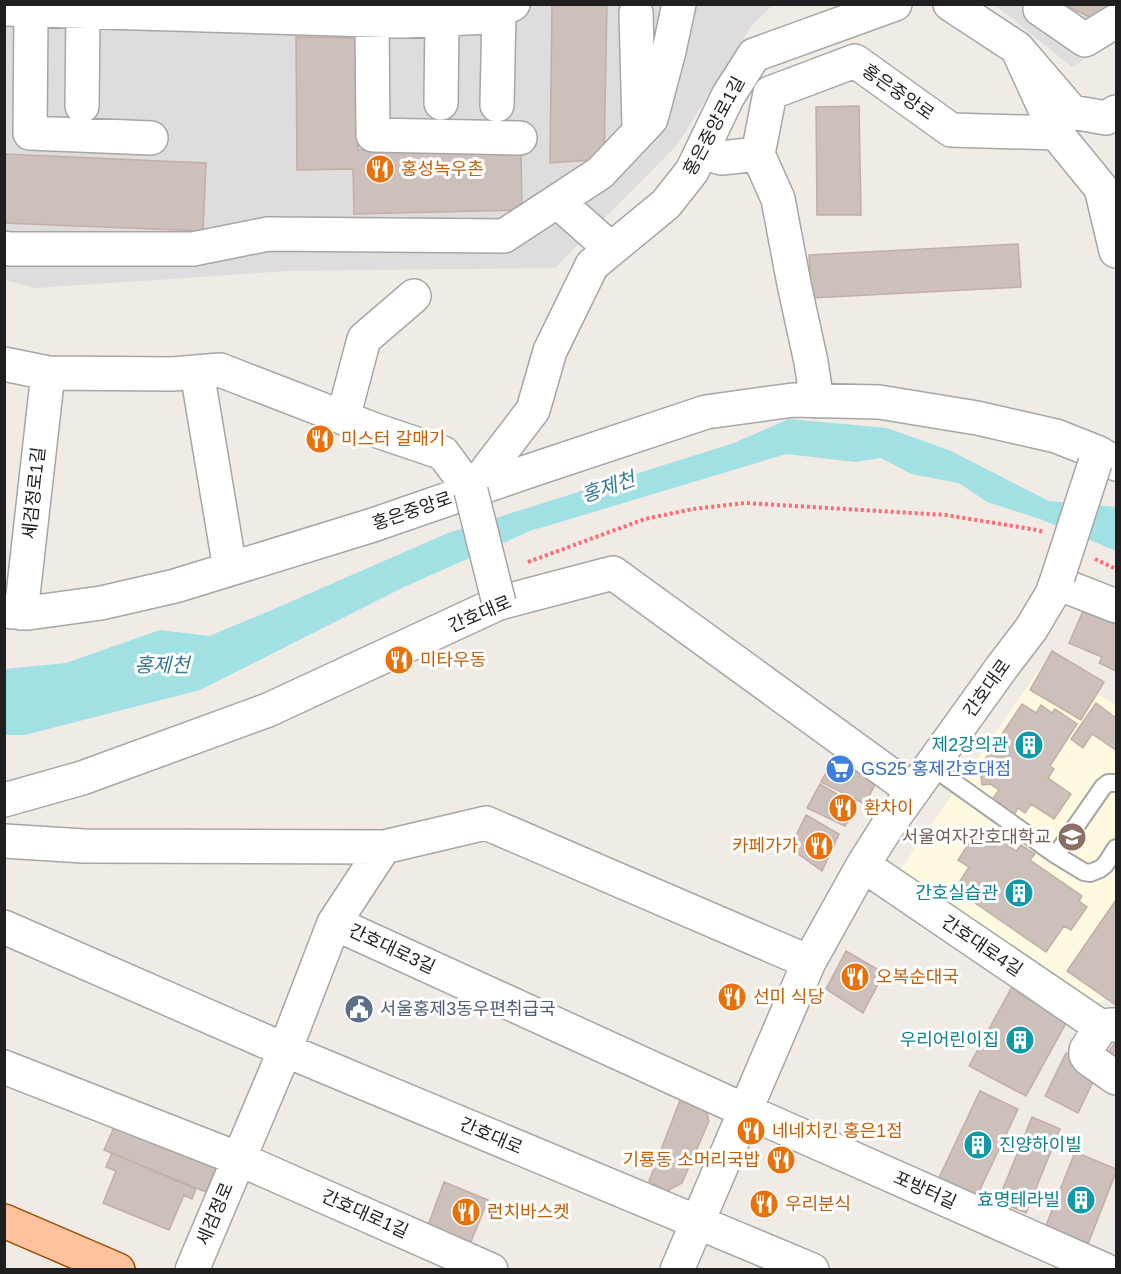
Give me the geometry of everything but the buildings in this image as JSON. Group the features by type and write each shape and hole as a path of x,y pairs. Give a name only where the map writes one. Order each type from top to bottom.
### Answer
{"main road":[{"path":"4,1221 118,1269"}],"street":[{"path":"4,248 193,249 268,234 504,236 600,173 651,119 679,4"},
{"name":"홍은중앙로1길","path":"471,491 533,410 550,351 592,265 666,204 692,171 728,96 754,55 895,4"},
{"path":"950,4 1017,48 1072,112 1106,118 1116,112"},
{"path":"151,138 30,133 21,8 82,11 292,11 372,20 405,21 487,17 506,8"},
{"path":"497,105 506,8"},
{"path":"1040,9 1085,40 1116,21"},
{"path":"82,11 82,106"},
{"path":"636,13 639,132"},
{"path":"441,103 442,19"},
{"path":"372,20 373,135 520,138"},
{"path":"1017,48 1056,132 1101,188 1116,251"},
{"name":"홍은중앙로","path":"758,154 770,93 855,61 951,130 1056,132"},
{"path":"702,152 721,158 758,154 778,199 817,401"},
{"path":"557,201 611,249"},
{"path":"343,418 364,339 414,296"},
{"path":"4,364 48,373 172,374 220,370 343,418 443,453 471,491 499,603"},
{"path":"197,372 230,569"},
{"name":"세검정로1길","path":"13,612 48,373"},
{"name":"홍은중앙로","path":"13,612 28,613 101,603 175,586 373,525 706,412 793,400 879,402 977,418 1056,436 1103,460"},
{"name":"간호대로","path":"677,1269 809,962 887,827 1031,629 1058,580 1103,460"},
{"name":"간호대로","path":"4,800 82,778 268,710 499,603 613,573 922,778"},
{"path":"1058,580 1116,606"},
{"path":"4,841 84,846 384,847 486,823 809,962"},
{"name":"간호대로3길","path":"384,847 334,923 746,1111"},
{"name":"간호대로4길","path":"863,865 1109,1026 1086,1050 1086,1055 1116,1078"},
{"path":"239,1159 285,1050 334,923"},
{"name":"간호대로","path":"4,927 285,1050 812,1269"},
{"name":"간호대로1길","path":"4,1067 239,1159 491,1269"},
{"name":"포방터길","path":"746,1111 1105,1269"},
{"name":"세검정로","path":"192,1269 239,1159"}],"lane":[{"path":"922,778 1078,870 1090,873 1100,869 1116,848"},
{"path":"1056,855 1103,787 1108,783 1116,783"}],"shaded area":[{"path":"5,5 773,5 752,25 677,145 555,268 288,271 35,288 5,280"},
{"path":"995,5 1116,5 1116,38 1072,67"},
{"path":"1046,660 1116,706 1116,994 1090,1007 898,873"}],"water":[{"name":"홍제천","path":"789,419 887,428 951,451 1049,501 1116,507 1116,551 1040,519 987,502 959,483 911,474 881,458 855,462 786,454 537,528 404,587 200,690 25,735 5,735 5,669 66,663 160,630 209,636 448,533 734,443"}],"place":[{"name":"홍성녹우촌","path":"380,169"},
{"name":"미스터 갈매기","path":"320,439"},
{"name":"미타우동","path":"399,660"},
{"name":"제2강의관","path":"1029,745"},
{"name":"GS25 홍제간호대점","path":"840,769"},
{"name":"환차이","path":"843,808"},
{"name":"서울여자간호대학교","path":"1072,837"},
{"name":"카페가가","path":"819,846"},
{"name":"간호실습관","path":"1019,893"},
{"name":"오복순대국","path":"855,977"},
{"name":"선미 식당","path":"732,997"},
{"name":"서울홍제3동우편취급국","path":"359,1009"},
{"name":"우리어린이집","path":"1020,1040"},
{"name":"네네치킨 홍은1점","path":"751,1131"},
{"name":"진양하이빌","path":"978,1145"},
{"name":"기룡동 소머리국밥","path":"781,1160"},
{"name":"효명테라빌","path":"1081,1200"},
{"name":"우리분식","path":"764,1204"},
{"name":"런치바스켓","path":"466,1212"}]}
